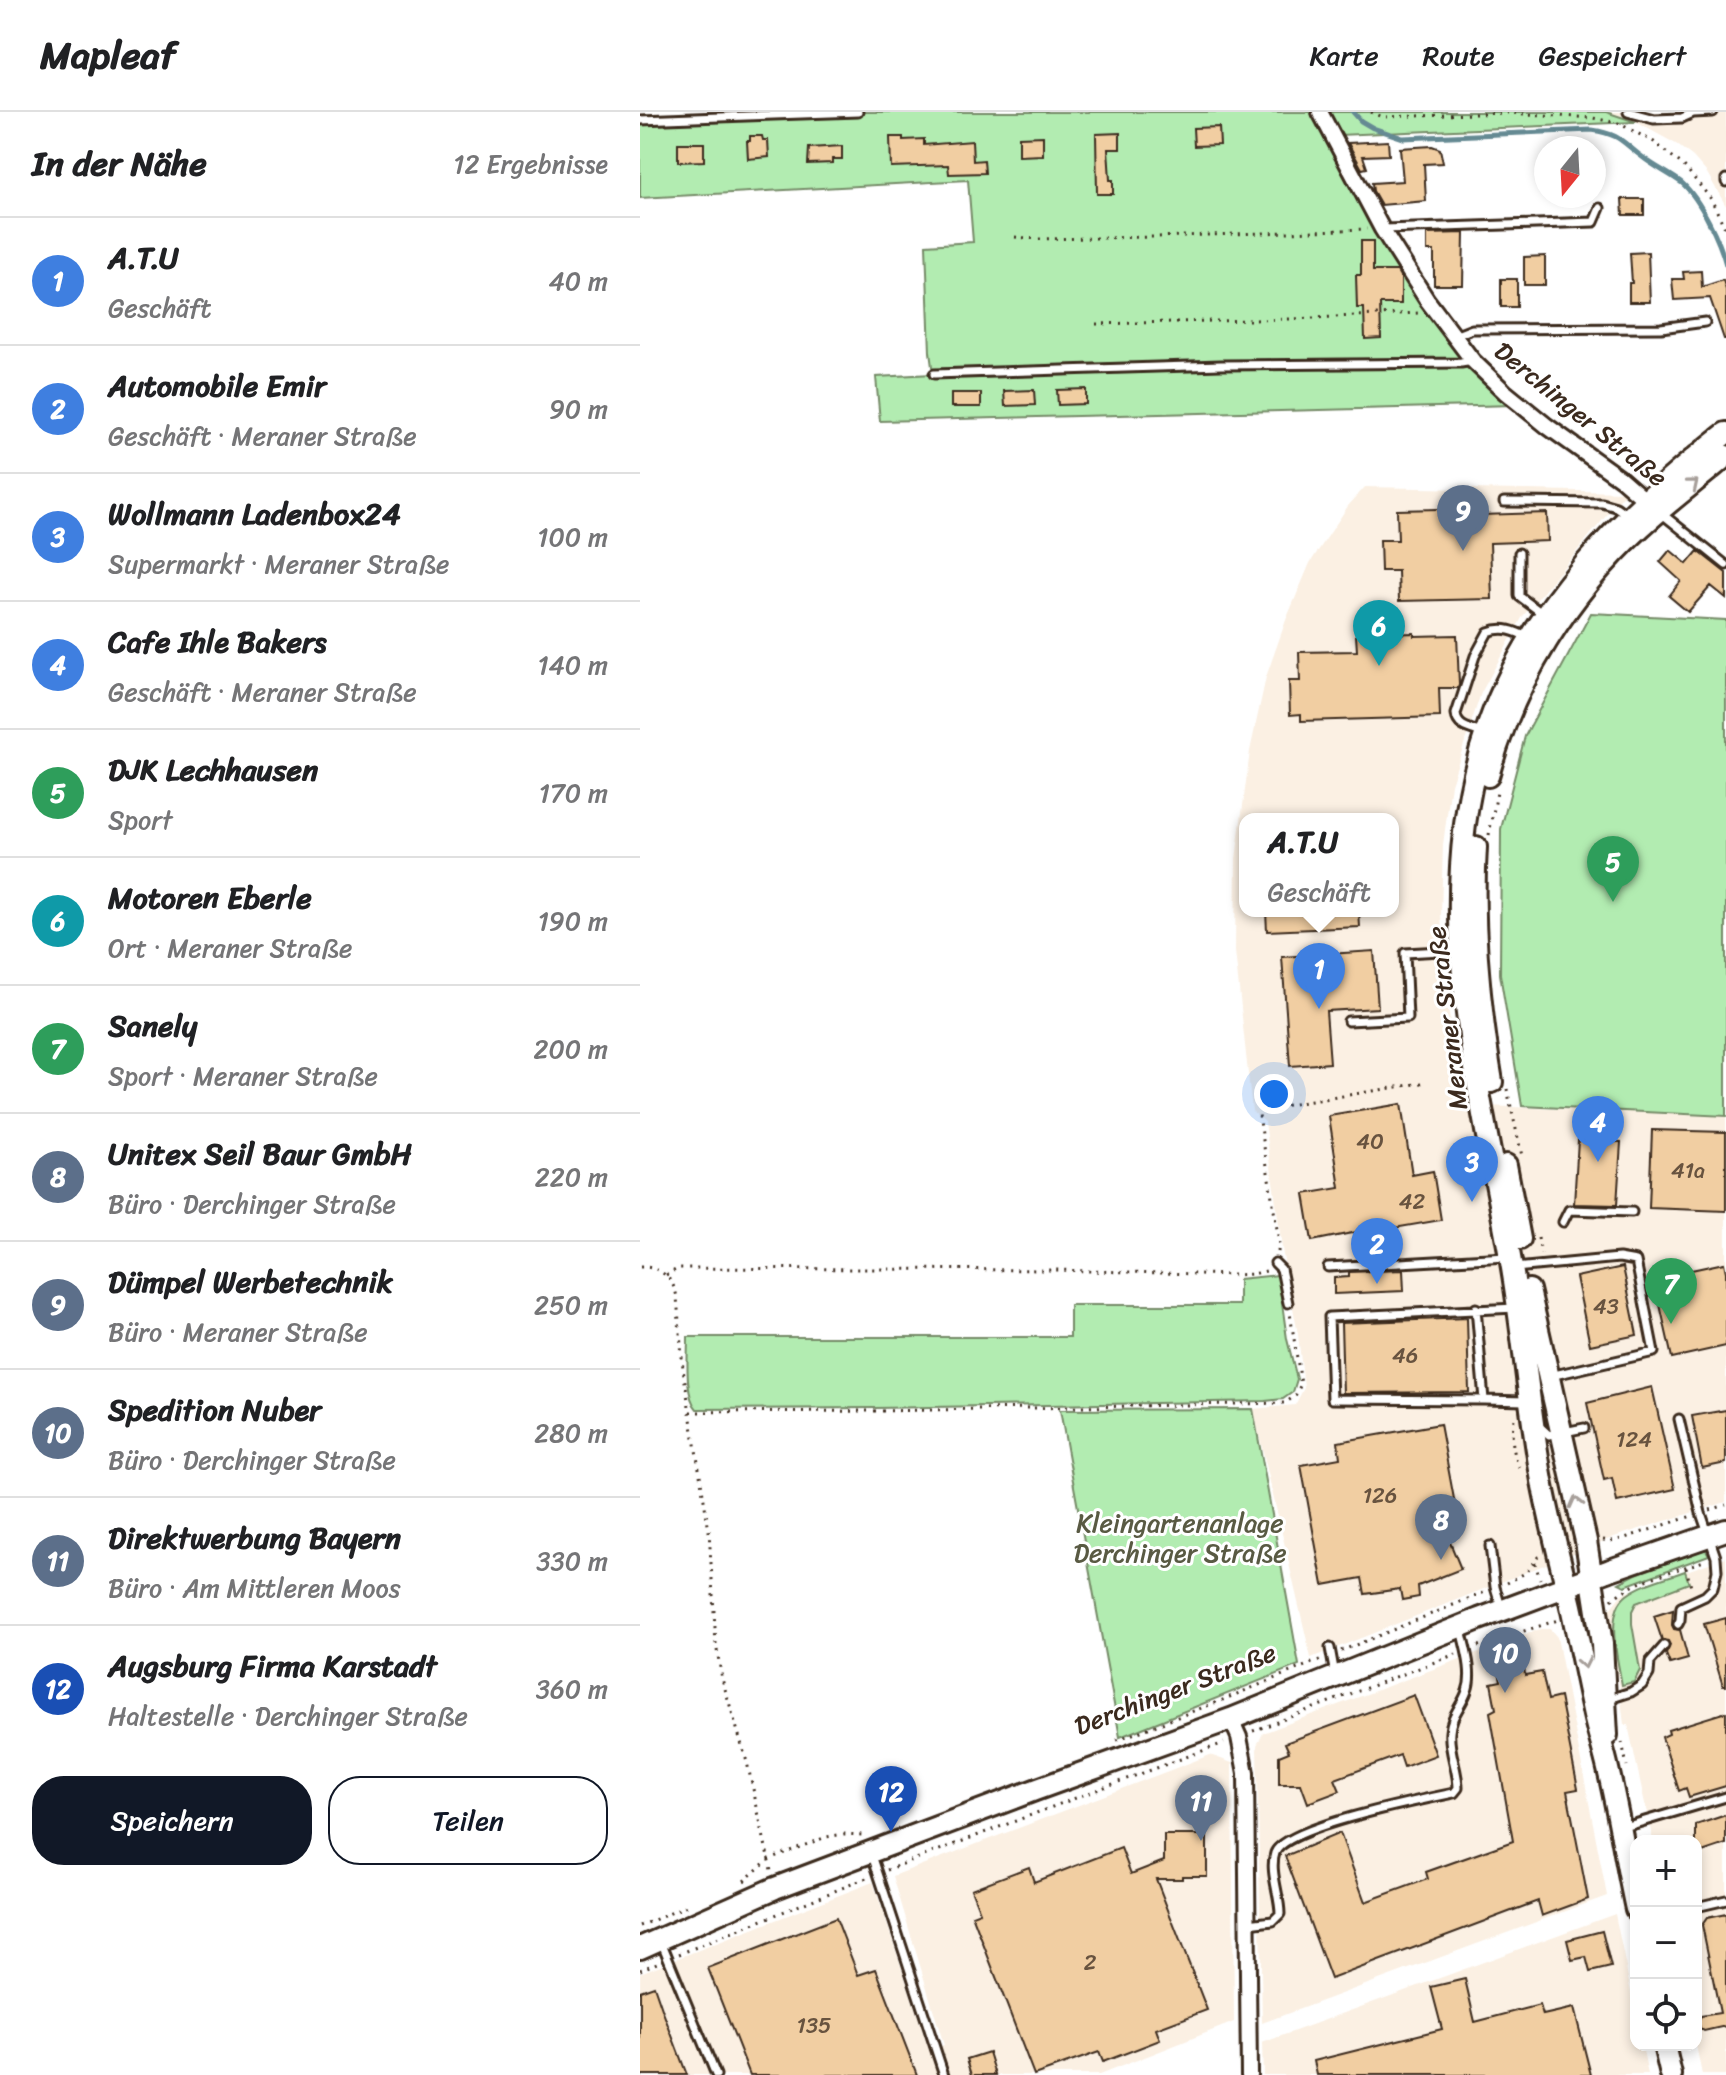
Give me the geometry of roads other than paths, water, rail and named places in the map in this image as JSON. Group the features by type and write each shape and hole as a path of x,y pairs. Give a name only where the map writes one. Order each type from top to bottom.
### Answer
{"main road":[{"name":"Meraner Straße","path":"1522,1264 1473,1053 1463,985 1460,881 1468,807 1493,736 1514,704 1536,643 1586,563 1633,523 1726,433"},
{"name":"Meraner Straße","path":"1652,505 1726,456"},
{"name":"Meraner Straße","path":"1493,736 1477,834 1473,904 1475,946 1488,1059 1537,1375 1560,1433 1592,1578 1602,1644 1608,1767"},
{"name":"Meraner Straße","path":"1537,1375 1520,1416 1543,1485 1545,1553 1567,1587 1608,1767"},
{"name":"Derchinger Straße","path":"640,1948 663,1949 775,1888 872,1843 1235,1728 1335,1677 1502,1610 1717,1533"},
{"path":"1608,1767 1636,1907"},
{"path":"1665,2051 1671,2075"}],"street":[{"name":"Derchinger Straße","path":"1320,112 1382,229 1432,308 1473,361 1547,426 1652,505"},
{"path":"1235,1728 1246,1773 1249,2075"}],"lane":[{"path":"640,120 858,112"},
{"path":"1628,112 1646,119 1682,118 1693,113 1713,112"},
{"path":"1382,229 1594,222 1600,208"},
{"path":"1454,336 1472,329 1661,328 1705,322"},
{"path":"934,374 1473,361"},
{"path":"1504,502 1602,503 1616,507 1633,523"},
{"path":"1652,505 1726,565"},
{"path":"1519,553 1519,596 1551,620"},
{"path":"1493,736 1461,726 1457,721 1456,714 1475,656 1488,632 1496,629 1517,632 1536,643"},
{"path":"1348,1021 1408,1018 1405,953 1461,950"},
{"path":"1563,1222 1569,1210 1632,1212"},
{"path":"1328,1267 1522,1264 1619,1258 1636,1261 1654,1352 1537,1375"},
{"path":"1275,1263 1281,1269 1288,1303"},
{"path":"1525,1307 1329,1317 1332,1399 1484,1400 1520,1416 1549,1435 1584,1428"},
{"path":"1476,1308 1484,1400"},
{"path":"1678,1624 1681,1607 1705,1596 1713,1588 1717,1571 1717,1533 1701,1513 1679,1419"},
{"path":"1490,1546 1495,1587 1502,1610"},
{"path":"1248,1924 1273,1921 1280,1914 1273,1865 1275,1853 1285,1840 1324,1824 1454,1793 1458,1788 1449,1735 1453,1717 1469,1683 1461,1627"},
{"path":"1606,1699 1631,1692 1642,1685 1649,1674 1650,1662 1664,1646"},
{"path":"1330,1652 1335,1677"},
{"path":"1621,1828 1726,1797"},
{"path":"872,1843 944,2075"},
{"path":"1702,1906 1726,1900"},
{"path":"663,1949 716,2075"}],"waterway":[{"path":"1353,112 1373,128 1403,138 1592,130 1610,134 1689,190 1708,221 1726,265"}],"place":[{"name":"Dümpel Werbetechnik","path":"1463,551"},
{"name":"Motoren Eberle","path":"1379,666"},
{"name":"DJK Lechhausen","path":"1613,902"},
{"name":"A.T.U","path":"1319,1009"},
{"name":"Cafe Ihle Bakers","path":"1598,1162"},
{"name":"Wollmann Ladenbox24","path":"1472,1202"},
{"name":"Automobile Emir","path":"1377,1284"},
{"name":"Sanely","path":"1671,1324"},
{"name":"Unitex Seil Baur GmbH","path":"1441,1560"},
{"name":"Spedition Nuber","path":"1505,1693"},
{"name":"Augsburg Firma Karstadt","path":"891,1832"},
{"name":"Direktwerbung Bayern","path":"1201,1841"}],"park label":[{"name":"Kleingartenanlage Derchinger Straße","path":"1180,1538"}]}
